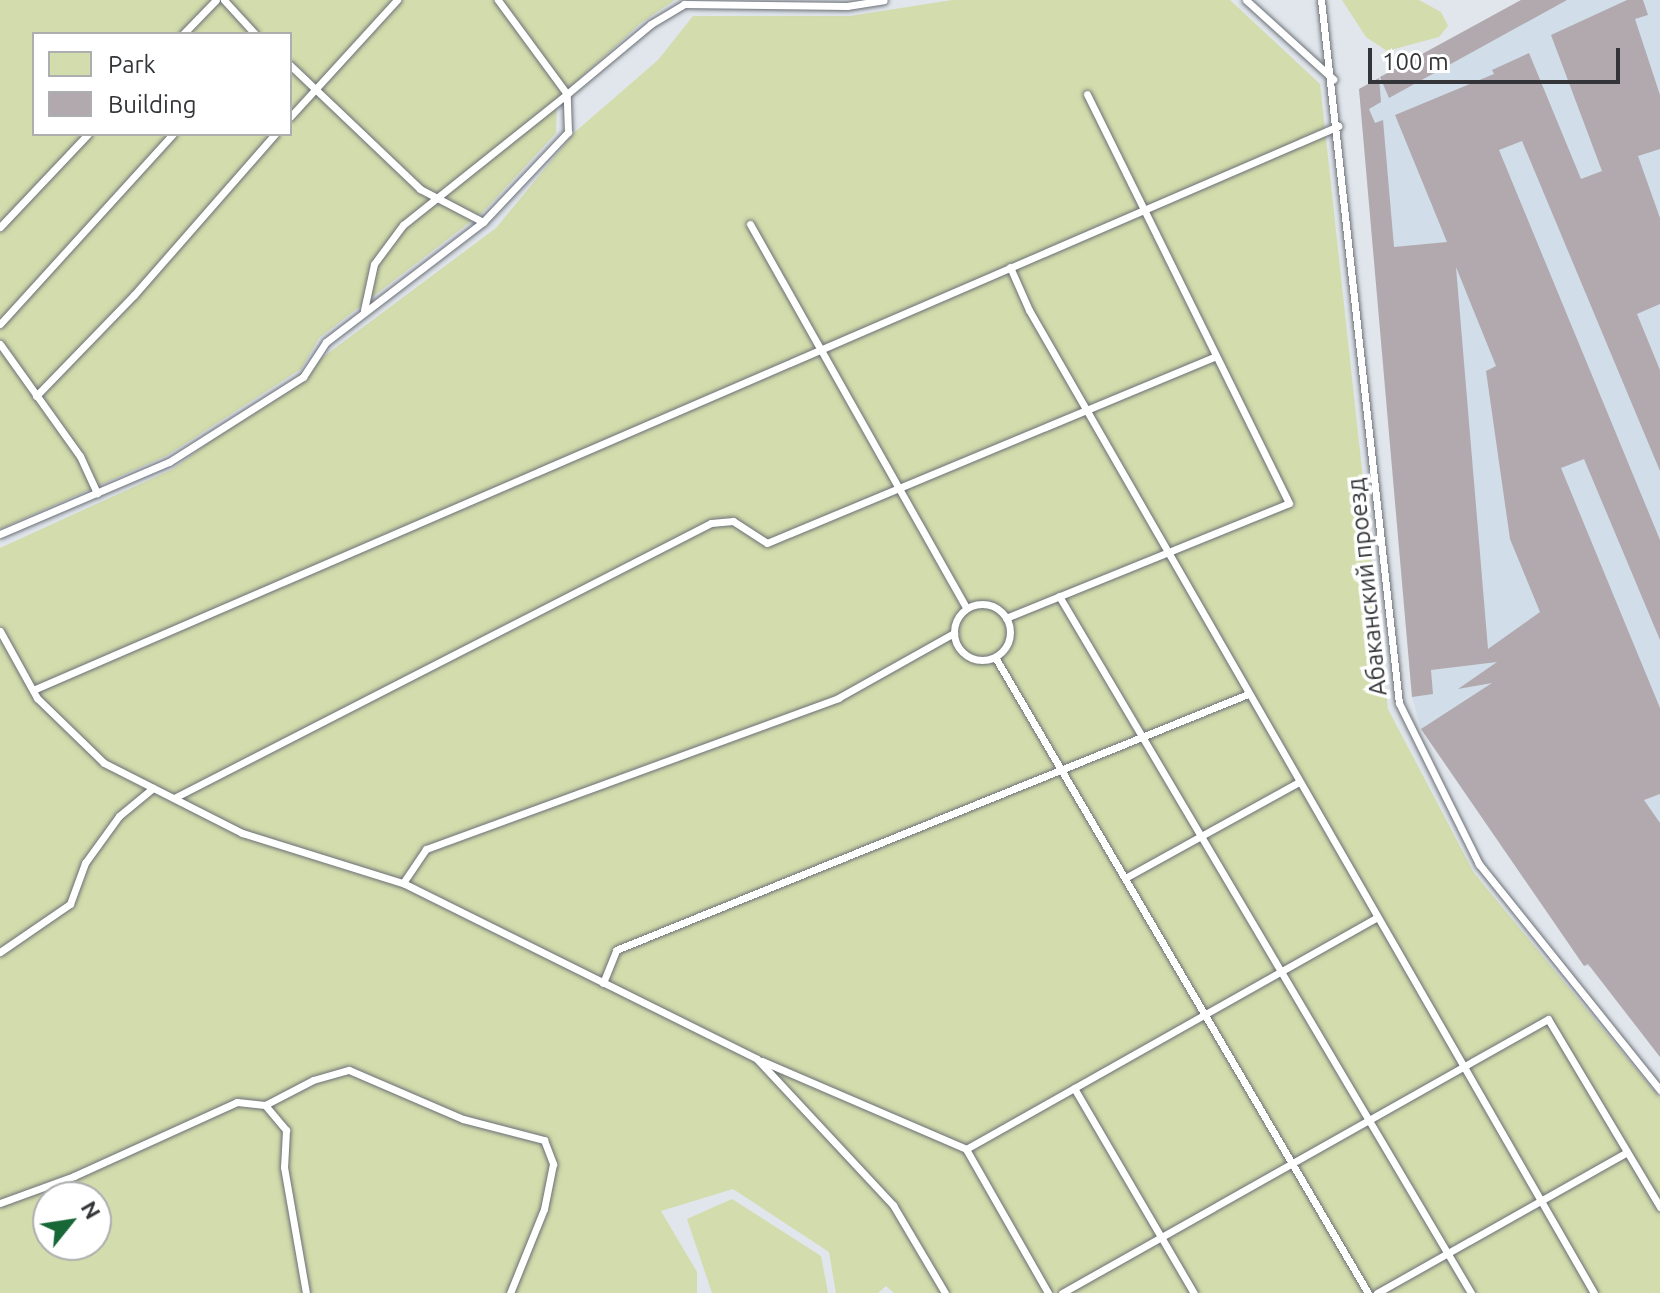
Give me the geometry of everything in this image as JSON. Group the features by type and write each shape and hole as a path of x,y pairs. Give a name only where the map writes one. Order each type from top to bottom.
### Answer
{"lane":[{"path":"185,32 216,0"},
{"path":"224,0 253,32"},
{"path":"292,115 397,0"},
{"path":"0,534 169,462 303,377 326,342 483,222 568,132 567,94 498,0"},
{"path":"364,310 374,264 403,225 651,24 684,4 847,6 884,0"},
{"path":"1246,0 1333,79"},
{"name":"Абаканский проезд","path":"1321,0 1333,79 1399,703 1479,864 1660,1090"},
{"path":"292,67 420,189 483,222"},
{"path":"1006,618 1289,503 1087,94"},
{"path":"33,690 1338,126"},
{"path":"0,227 86,136"},
{"path":"0,324 171,136"},
{"path":"36,396 134,295 273,136"},
{"path":"750,224 966,608"},
{"path":"1010,267 1085,410 1594,1293"},
{"path":"0,344 80,456 97,493"},
{"path":"174,798 711,523 733,521 767,543 1216,356"},
{"path":"1059,596 1471,1293"},
{"path":"966,608 984,604 1006,618 1010,635 995,657"},
{"path":"403,883 426,849 838,698 954,633 966,608"},
{"path":"0,631 33,690 104,763 242,833 403,883 757,1059 966,1149 1048,1293"},
{"path":"954,633 968,656 995,657"},
{"path":"995,657 1368,1293"},
{"path":"603,983 616,950 1248,694"},
{"path":"1125,878 1299,782"},
{"path":"0,952 70,904 85,863 119,816 153,788"},
{"path":"966,1149 1377,917"},
{"path":"1062,1293 1291,1161 1548,1019 1660,1207"},
{"path":"757,1059 893,1205 945,1293"},
{"path":"0,1203 74,1176 237,1102 265,1105 313,1080 349,1070 463,1119 544,1140 553,1164 544,1209 510,1293"},
{"path":"1074,1088 1194,1293"},
{"path":"265,1105 286,1130 290,1211 306,1293"},
{"path":"1377,1293 1627,1152"}],"shaded area":[{"path":"1521,0 1660,0 1660,1057 1591,967 1584,966 1421,729 1412,697 1359,89"}],"green space":[{"path":"0,0 675,0 641,23 557,99 556,133 483,212 319,338 301,369 166,456 0,529"},
{"path":"952,0 1230,0 1320,84 1388,709 1474,873 1660,1098 1660,1293 894,1293 886,1286 878,1293 836,1293 829,1252 733,1189 661,1211 697,1272 697,1293 0,1293 0,548 173,469 496,228 575,132 658,60 693,16 850,16"},
{"path":"1342,0 1419,0 1441,12 1448,26 1439,37 1387,51 1366,37"},
{"path":"732,1199 821,1256 828,1293 712,1293 687,1219"}],"building":[{"path":"1521,0 1567,0 1389,98 1380,77"},
{"path":"1627,0 1643,0 1648,15 1635,19 1660,95 1660,149 1638,156 1660,218 1660,304 1637,314 1660,370 1660,471 1522,141 1499,150 1660,540 1660,640 1584,459 1561,468 1660,708 1660,794 1644,800 1660,823 1660,1057 1588,964 1584,966 1421,729 1492,683 1458,689 1497,662 1431,670 1433,694 1412,697 1359,89 1379,78 1381,102 1369,109 1375,123 1383,120 1394,247 1447,242 1395,115 1494,74 1492,70 1529,53 1581,179 1602,171 1551,35","holes":["1456,267 1496,366 1486,371 1510,539 1540,612 1488,649"]}]}
